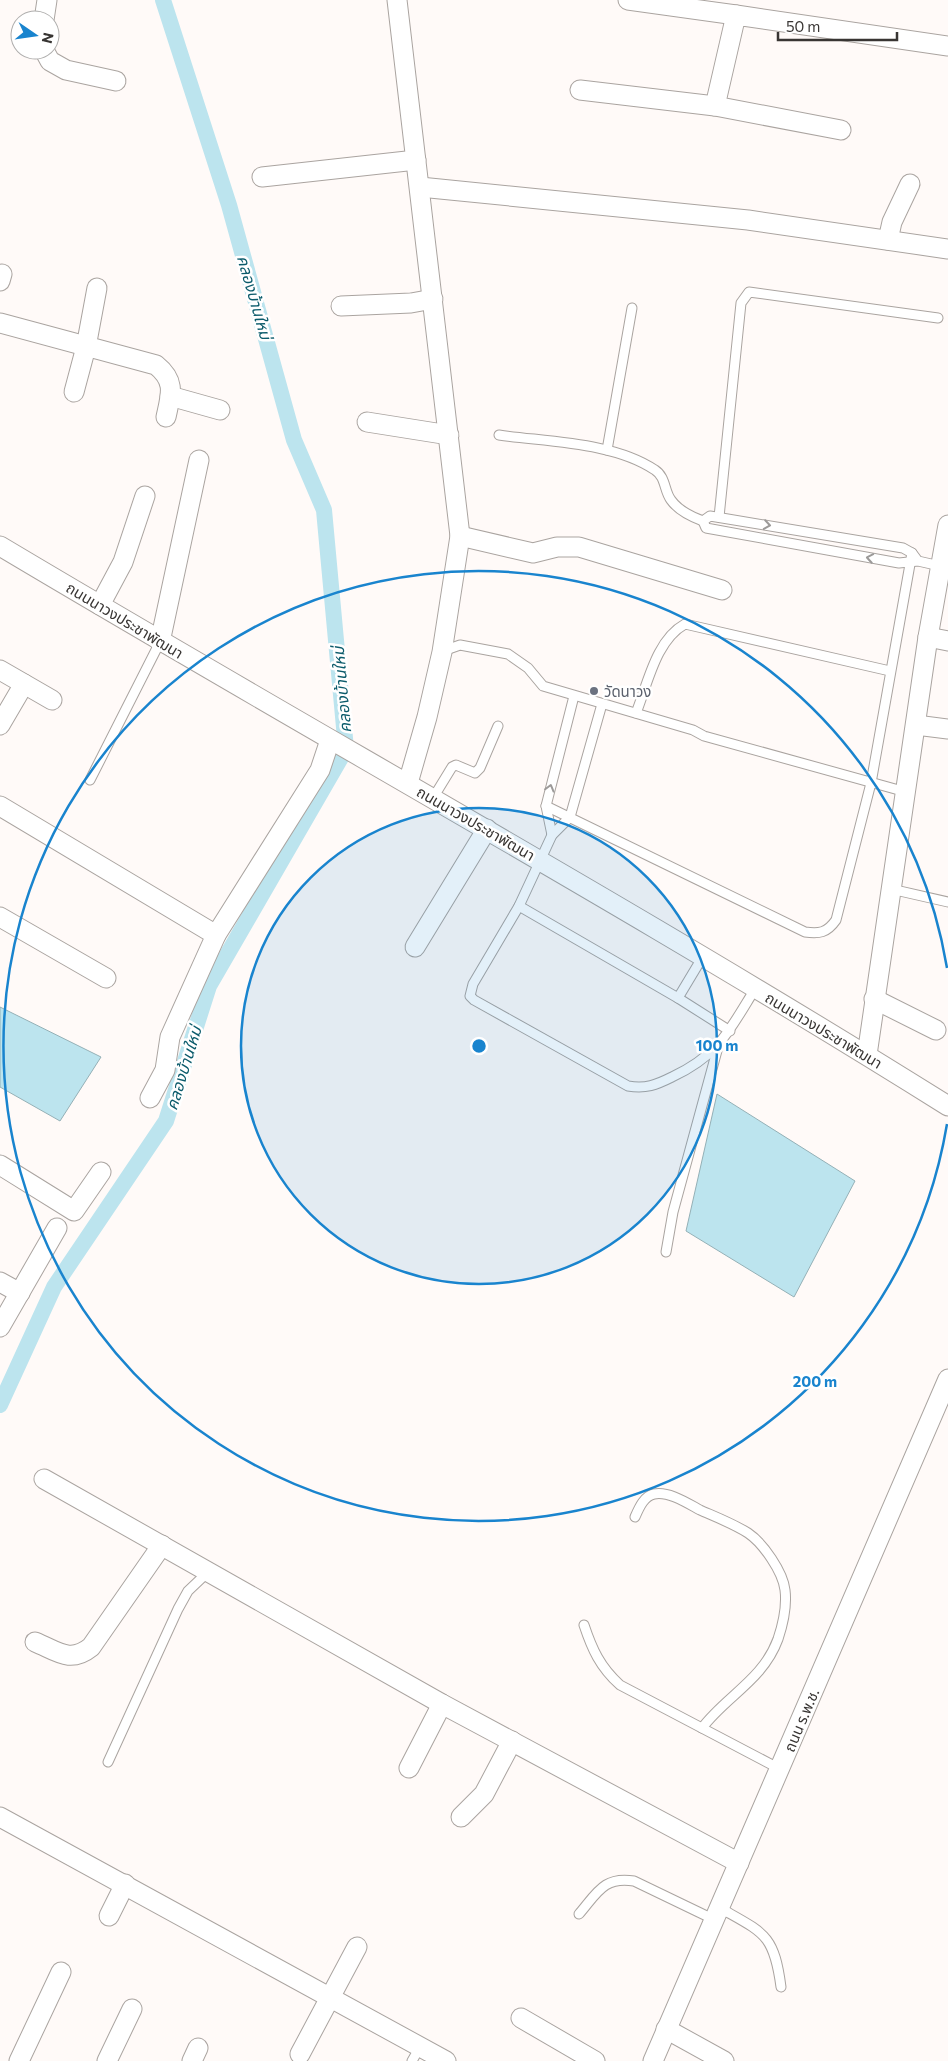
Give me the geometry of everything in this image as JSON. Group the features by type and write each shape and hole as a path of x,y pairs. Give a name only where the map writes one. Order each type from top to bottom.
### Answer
{"street":[{"path":"397,0 460,536 442,652 427,717 408,783"},
{"path":"628,0 948,46"},
{"path":"715,106 736,16"},
{"path":"49,60 66,70 116,81"},
{"path":"580,90 715,106 841,130"},
{"path":"262,177 416,160"},
{"path":"888,240 892,222 910,184"},
{"path":"420,187 748,220 948,249"},
{"path":"74,392 86,347 97,288"},
{"path":"341,306 411,303 433,299"},
{"path":"0,323 156,365 165,373 170,382 170,396 166,417"},
{"path":"170,396 220,410"},
{"path":"367,422 449,435"},
{"path":"160,642 199,460"},
{"path":"100,605 123,562 145,496"},
{"path":"867,1054 907,792 928,637 948,525"},
{"path":"460,536 533,553 557,547 580,547 722,590"},
{"name":"ถนนนาวงประชาพัฒนา","path":"1,548 160,642 540,860 702,958 867,1054 948,1106"},
{"path":"928,637 948,641"},
{"path":"0,670 52,700"},
{"path":"0,725 24,684"},
{"path":"916,725 948,729"},
{"path":"150,1098 165,1070 170,1037 216,935 320,770 333,741"},
{"path":"0,806 216,935"},
{"path":"415,947 487,829"},
{"path":"0,917 106,978"},
{"path":"874,1000 936,1030"},
{"path":"0,1165 74,1211 101,1172"},
{"path":"0,1327 57,1228"},
{"path":"0,1282 20,1293"},
{"name":"ถนน ร.พ.ช.","path":"653,2061 948,1379"},
{"path":"44,1478 442,1704 739,1863"},
{"path":"34,1642 70,1656 80,1656 91,1647 162,1545"},
{"path":"409,1768 442,1704"},
{"path":"461,1816 484,1794 512,1741"},
{"path":"0,1817 331,1997 416,2054 446,2061"},
{"path":"109,1916 125,1884"},
{"path":"300,2054 357,1947"},
{"path":"19,2061 61,1972"},
{"path":"107,2061 132,2010"},
{"path":"521,2018 596,2061"},
{"path":"666,2029 724,2061"}],"lane":[{"path":"719,517 742,303 749,292 938,318"},
{"path":"607,450 632,308"},
{"path":"499,435 607,450 630,457 656,471 662,478 671,500 690,516 703,522 706,528 899,563 944,554"},
{"path":"703,522 710,516 719,517 903,548 913,559"},
{"path":"546,806 805,932 819,934 830,928 836,920 871,783 890,672 913,559"},
{"path":"636,713 662,647 673,631 685,624 890,672"},
{"path":"90,780 160,642"},
{"path":"442,652 460,645 508,654 528,668 543,686 692,730 704,736 907,792"},
{"path":"552,835 546,806 574,696"},
{"path":"602,704 570,818 552,835 519,906 473,984 470,991 474,1000 634,1087 651,1087 691,1068 718,1047 730,1031 755,989"},
{"path":"433,798 452,767 456,765 475,773 480,768 498,726"},
{"path":"891,889 948,902"},
{"path":"519,906 678,998 730,1031"},
{"path":"678,998 702,958"},
{"path":"666,1252 673,1212 718,1047"},
{"path":"635,1517 641,1504 652,1494 662,1493 684,1502 749,1534 764,1548 785,1589 783,1621 778,1641 756,1677 718,1710 702,1728"},
{"path":"108,1762 178,1609 188,1591 209,1572"},
{"path":"584,1625 593,1653 606,1672 620,1685 780,1769"},
{"path":"580,1914 605,1884 619,1878 634,1880 761,1931 773,1946 781,1987"}],"water":[{"path":"0,1007 101,1057 60,1121 0,1087"},
{"path":"717,1094 855,1181 794,1297 686,1231"}],"waterway":[{"name":"คลองบ้านใหม่","path":"0,1405 54,1287 166,1121 209,986 346,749 324,510 294,440 229,205 163,0"}],"place":[{"name":"วัดนาวง","path":"594,691"}]}
